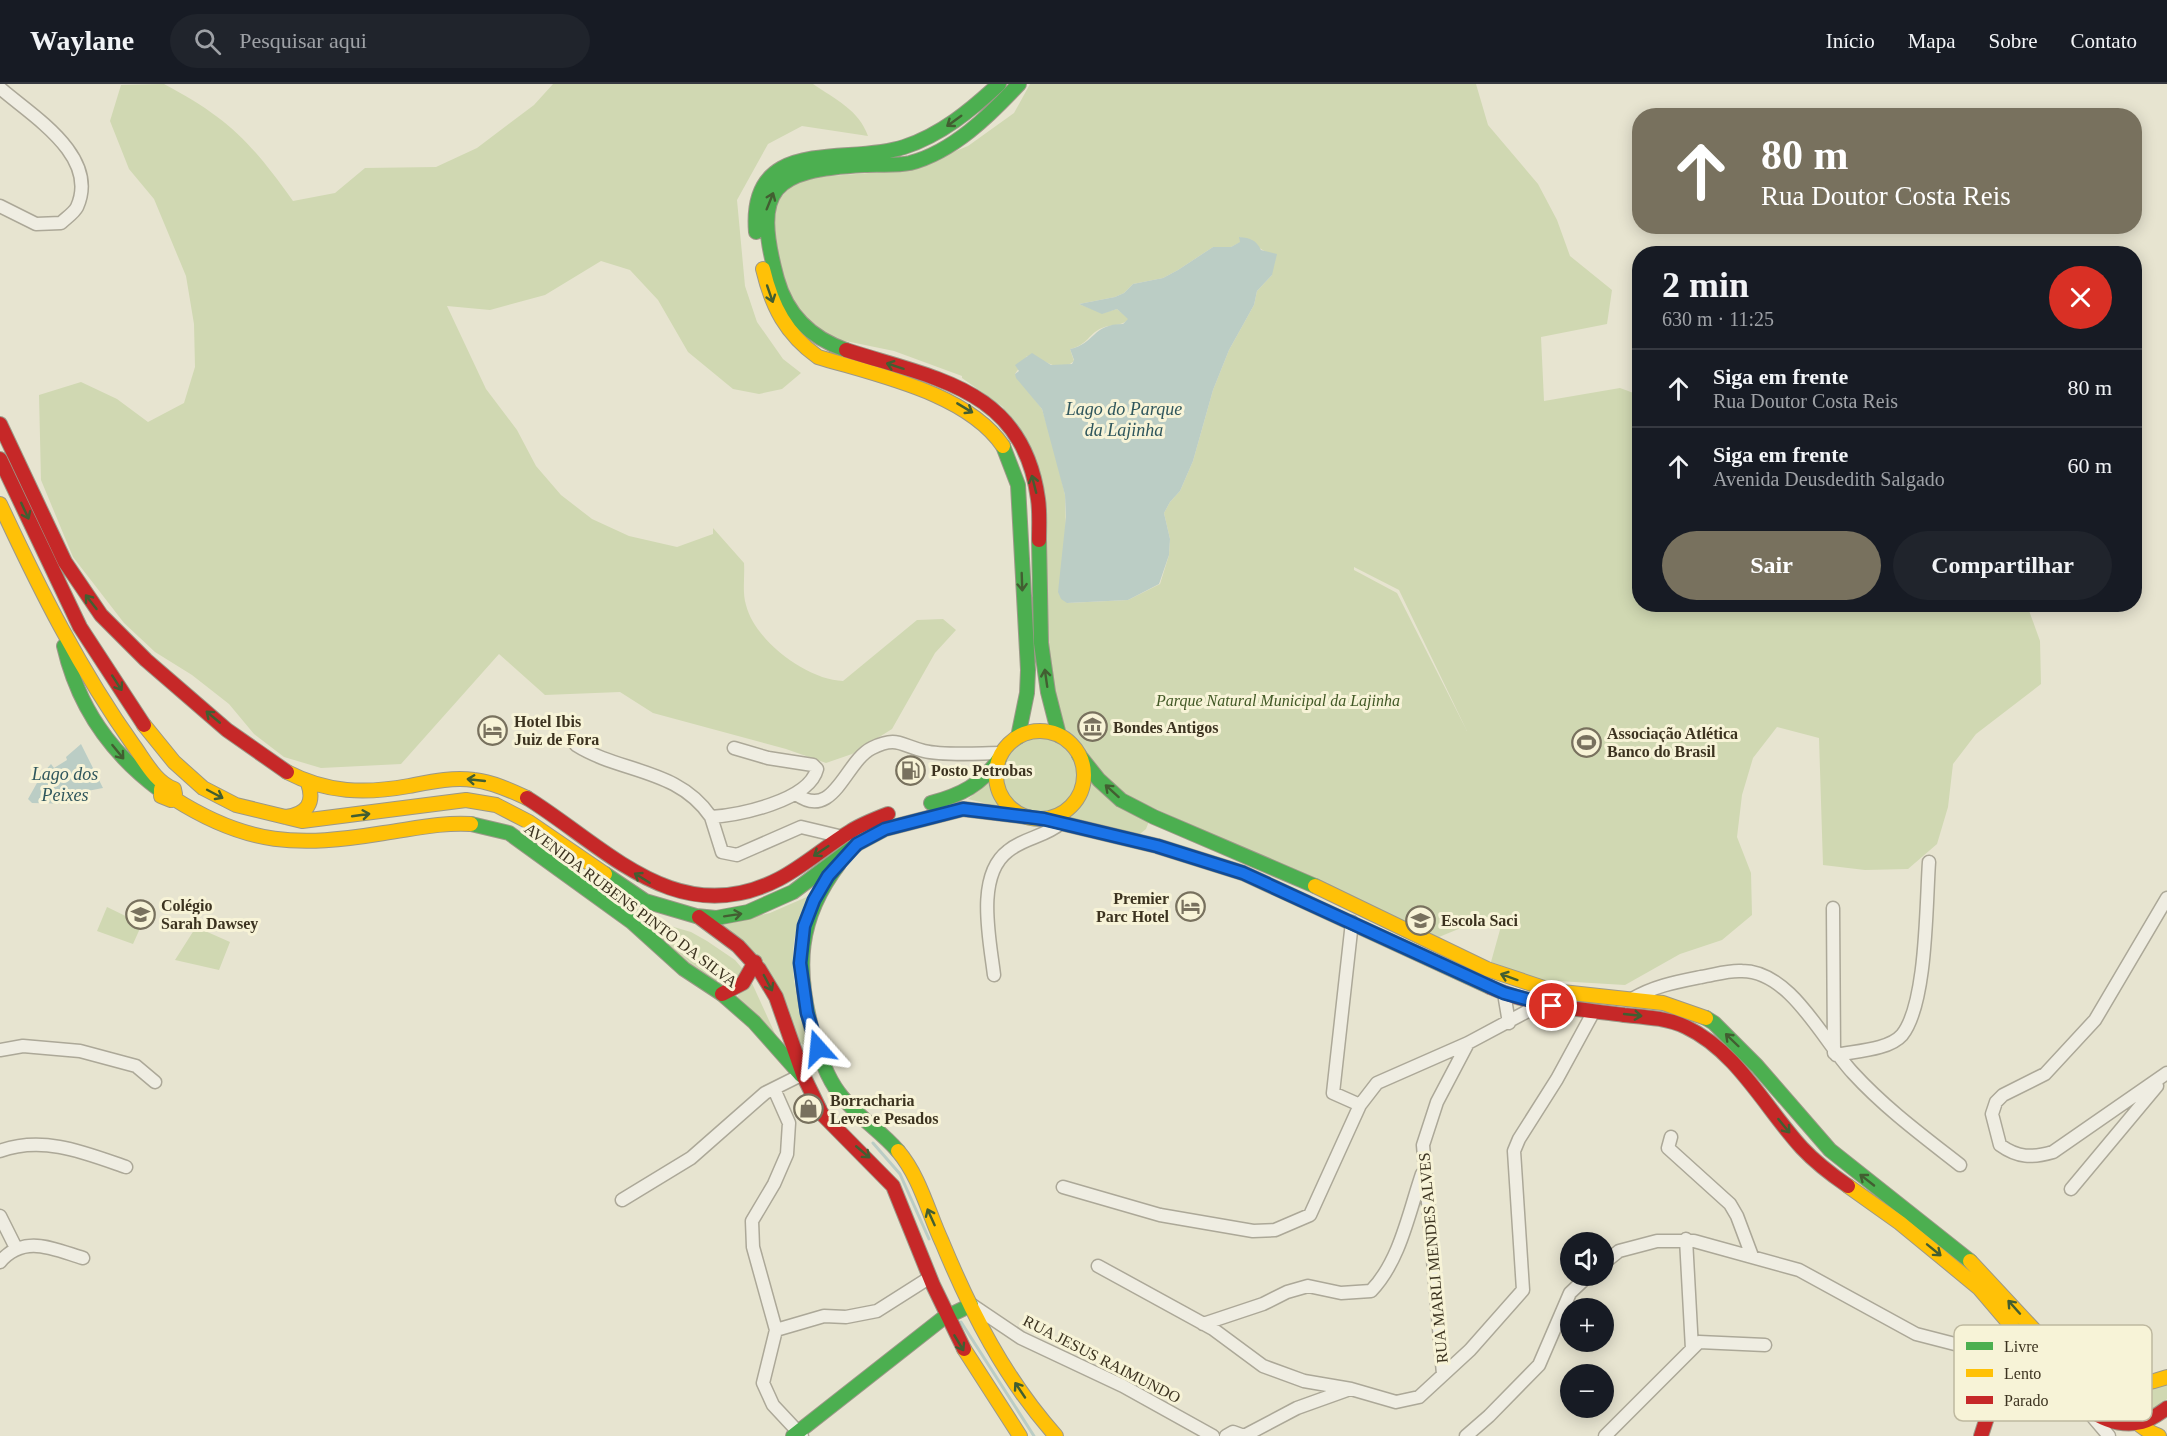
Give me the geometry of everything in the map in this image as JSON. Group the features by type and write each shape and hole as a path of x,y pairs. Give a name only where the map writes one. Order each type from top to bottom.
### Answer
{"main road":[{"path":"64,636 80,627 103,632 128,647 264,759 308,783 340,791 371,793 456,780 477,779 492,783 539,804 638,877 660,889 684,896 736,896 759,889 778,880 843,837 890,814 960,795 986,780 1001,756 1018,737 1027,693 1028,670 1018,485 1012,462 990,427 960,404 818,357 797,344 780,322 765,279 754,210 759,192 785,163 802,159 898,149 930,138 977,105 999,84"},
{"path":"1019,84 984,120 926,156 909,163 803,172 784,182 770,195 766,213 767,234 777,278 791,315 809,334 829,344 961,387 1001,414 1017,438 1029,461 1038,499 1041,644 1048,692 1059,735"},
{"path":"0,424 76,581 128,647"},
{"path":"0,459 80,627 144,724 187,775 203,788 236,805 302,821 336,819 466,800 484,801 529,822 645,901 696,916 716,918 748,912 774,902 820,874 857,844 885,829 963,809 1044,819 1137,842 1243,873 1504,993 1541,1004 1666,1020 1686,1027 1703,1037 1734,1065 1802,1148 1822,1168 1900,1223 1979,1288 2009,1325"},
{"name":"AVENIDA RUBENS PINTO DA SILVA","path":"0,504 64,636 100,698 135,750 168,791"},
{"name":"AVENIDA RUBENS PINTO DA SILVA","path":"64,636 69,669 84,706 124,759 218,824 235,831 287,841 358,837 474,822 509,833 632,922 684,969 722,994 776,1046 801,1075"},
{"path":"84,706 85,701 94,695 100,698"},
{"path":"1018,737 1038,731 1059,735 1074,747 1099,780 1121,800 1154,817 1304,880 1487,969 1553,991 1632,999 1685,1009 1714,1023 1757,1066 1830,1150 1962,1253 2031,1325"},
{"path":"1044,819 1058,815 1070,807 1078,796 1083,782 1083,768 1079,755"},
{"path":"1001,756 996,771 1001,794 1017,812 1028,817"},
{"path":"168,791 187,775"},
{"path":"284,817 297,816 308,810 312,792 308,783"},
{"path":"1137,842 1149,830 1154,817"},
{"path":"857,844 828,876 814,900 804,926 800,963 807,1013 833,1083 909,1166 971,1305 1009,1374 1034,1411 1056,1436"},
{"path":"696,916 734,942 755,962 782,1010 801,1075 831,1124 880,1167 893,1186 946,1317 986,1388 1020,1436"},
{"path":"722,994 730,992 747,981 755,962"},
{"path":"776,1046 807,1051 814,1057 820,1073 837,1099 856,1117 865,1119"},
{"path":"929,1278 951,1264"},
{"path":"798,1434 946,1317 971,1305"},
{"path":"2152,1380 2167,1377"},
{"path":"2152,1419 2167,1408"},
{"path":"1981,1436 1986,1421"},
{"path":"2133,1421 2143,1431 2159,1436"},
{"path":"2106,1431 2146,1421"}],"street":[{"path":"0,88 69,147 82,179 77,207 61,223 36,224 0,206"},
{"path":"796,794 806,802 819,801 837,790 855,760 865,752 892,741 903,742 924,751 1001,756"},
{"path":"576,745 591,754 623,763 666,780 701,801 711,817 722,852 729,855 737,855 801,828 843,837"},
{"path":"711,817 729,816 760,808 796,794 816,775 817,770 813,765 768,758 734,748"},
{"path":"994,975 987,909 995,866 1006,852 1022,842 1048,834 1061,823"},
{"path":"1835,1054 1882,1046 1901,1036 1913,1012 1921,975 1929,862"},
{"path":"2167,898 2095,1020 2045,1074 2003,1095 1996,1102 1992,1114 2000,1145 2015,1155 2036,1157 2053,1152 2167,1073"},
{"path":"1833,908 1835,1054"},
{"path":"1353,922 1333,1093 1360,1105"},
{"path":"1632,999 1653,987 1728,972 1743,970 1762,975 1790,994 1813,1020 1835,1054 1875,1097 1960,1166"},
{"path":"1504,993 1509,1023"},
{"path":"1064,1187 1187,1221 1252,1231 1275,1230 1310,1215 1360,1105 1377,1083 1468,1043 1541,1004"},
{"path":"1098,1266 1214,1329 1263,1366 1304,1381 1351,1389 1396,1402 1419,1397 1497,1322 1523,1290 1514,1152 1519,1138 1557,1079 1594,1011"},
{"name":"RUA MARLI MENDES ALVES","path":"1443,1374 1423,1171 1423,1145 1437,1102 1468,1043"},
{"path":"0,1050 23,1046 80,1051 136,1066 155,1082"},
{"path":"2071,1189 2167,1073"},
{"path":"622,1200 691,1158 765,1093 791,1077 801,1075"},
{"path":"774,1089 789,1123 787,1154 774,1184 753,1221 753,1247 776,1330 763,1383 773,1405 798,1434"},
{"path":"1671,1137 1668,1148 1730,1204 1752,1256"},
{"path":"0,1151 44,1144 76,1149 126,1167"},
{"path":"1203,1324 1308,1286 1341,1293 1371,1291 1381,1281 1390,1264 1423,1171"},
{"path":"0,1216 16,1248"},
{"path":"1686,1239 1692,1349"},
{"path":"1614,1255 1619,1251 1657,1241 1686,1239 1752,1256 1799,1270 1916,1334 1954,1344"},
{"path":"0,1262 16,1248 39,1245 83,1258"},
{"path":"776,1330 824,1316 846,1317 877,1311 929,1278"},
{"path":"1466,1436 1539,1365 1570,1293 1577,1286"},
{"name":"RUA JESUS RAIMUNDO","path":"971,1305 1021,1338 1123,1386 1213,1436"},
{"path":"1605,1436 1699,1342 1765,1345"},
{"path":"1226,1436 1233,1432 1244,1436 1297,1408 1351,1389"}],"green space":[{"path":"164,84 205,108 237,133 251,147 293,201 335,193 365,168 436,167 477,148 534,105 553,84 813,84 852,112 859,119 868,136 802,126 768,144 737,200 745,286 757,322 783,359 801,373 782,389 759,394 733,389 688,352 658,300 630,270 601,261 545,295 490,310 447,306 486,389 517,430 536,466 561,495 592,519 629,536 677,547 713,534 713,528 744,563 745,600 751,619 771,645 799,666 814,674 843,681 917,620 943,619 956,630 935,653 892,729 852,754 826,763 786,749 653,713 620,692 545,695 499,654 401,764 321,768 284,757 254,734 229,704 192,675 155,652 124,623 73,557 41,480 39,395 81,382 117,399 148,422 184,403 195,367 194,324 186,276 154,199 129,169 110,121 121,85"},
{"name":"Parque Natural Municipal da Lajinha","path":"1030,84 1476,84 1488,125 1538,184 1557,220 1570,256 1612,290 1607,324 1541,337 1544,401 1620,388 1632,392 1632,612 2030,612 2040,641 2041,684 1976,734 1953,764 1948,807 1937,844 1908,869 1865,870 1823,865 1819,738 1777,727 1753,758 1742,795 1737,837 1751,873 1752,915 1722,940 1680,954 1625,985 1541,980 1491,962 1503,919 1495,914 1439,937 1136,800 1117,788 1086,758 1066,731 1049,677 1041,499 1003,407 962,376 894,351 831,338 797,312 781,276 774,234 776,204 787,190 804,178 909,170 968,146 1014,113","holes":["1240,237 1268,253 1272,275 1257,291 1254,305 1229,350 1213,390 1193,461 1180,491 1164,513 1170,539 1169,555 1160,584 1128,600 1068,603 1065,495 1042,409 1015,374 1027,356 1056,366 1068,365 1074,361 1070,349 1081,345 1098,330 1129,319 1117,309 1102,313 1079,304 1115,297 1124,293 1133,284 1163,278 1213,247 1231,247 1241,242","1354,567 1399,590 1467,731 1397,593 1354,570"]},
{"path":"1041,734 1056,737 1069,746 1078,759 1081,774 1078,789 1069,802 1056,811 1041,814 1026,811 1013,802 1004,789 1001,774 1004,759 1013,746 1026,737"},
{"path":"1084,763 1151,816 1146,829 1135,838 1059,814 1072,804 1082,786"},
{"path":"994,778 996,794 1004,808 968,799"},
{"path":"593,881 660,923 691,932 707,941 735,960 747,974 746,977 722,986 682,959 591,883"},
{"path":"809,896 795,936 793,965 796,993 811,1048 800,1043 784,1006 719,924 770,913"},
{"path":"107,907 142,924 133,944 97,931"},
{"path":"196,927 230,942 219,970 175,960"},
{"path":"751,981 777,1038 736,998"},
{"path":"2167,1384 2167,1399 2159,1408 2152,1410 2152,1388"}],"water":[{"name":"Lago do Parque da Lajinha","path":"1239,237 1253,240 1261,250 1277,254 1272,275 1257,291 1254,305 1229,350 1213,390 1193,461 1180,491 1164,513 1170,539 1169,555 1159,584 1128,600 1067,603 1061,599 1058,592 1066,517 1065,495 1042,409 1016,378 1015,374 1019,371 1015,365 1032,353 1051,365 1072,364 1074,360 1070,349 1084,343 1105,327 1123,324 1128,319 1117,309 1102,314 1079,304 1115,297 1124,293 1133,284 1163,278 1213,247 1231,247 1240,242"},
{"name":"Lago dos Peixes","path":"81,744 103,788 87,791 77,804 32,803 28,799 42,774 51,764 54,768 67,760 66,757"}],"waterway":[{"path":"873,1143 900,1174 929,1239"},
{"path":"961,1322 1034,1436"}],"traffic: fast":[{"path":"756,232 758,201 768,180 784,167 805,160 830,156 881,152 918,142 955,121 999,84"},
{"path":"846,350 822,339 802,324 781,292 770,248 767,223 770,204 777,189 790,179 808,172 864,165 904,164 926,158 970,131 1019,84"},
{"path":"1003,446 1018,485 1028,670 1027,693 1018,737"},
{"path":"1039,540 1041,643 1048,692 1059,735"},
{"path":"64,646 78,689 98,727 126,760 160,790"},
{"path":"1079,755 1099,780 1121,800 1154,817 1315,886"},
{"path":"931,803 969,788 985,776 999,759"},
{"path":"605,874 645,901 696,916 716,918 748,912 793,892 857,844 885,829 963,809 1028,817"},
{"path":"1044,819 1157,846 1243,873 1490,987"},
{"path":"471,824 509,833 632,922 684,969 722,994 754,1022 801,1075"},
{"path":"839,864 825,884 808,925 802,966 807,1010 820,1057 834,1086 845,1101 898,1151"},
{"path":"1706,1018 1714,1023 1757,1066 1830,1150 1970,1261"},
{"path":"793,1436 942,1319 971,1305"}],"traffic: slow":[{"path":"763,269 771,296 782,319 797,339 818,357 893,379 944,399 967,412 987,428 1003,446"},
{"path":"0,504 45,597 78,658 147,765 156,777 174,789 175,794 171,800 161,796 161,789 165,786"},
{"path":"144,725 174,762 203,788 236,805 302,821 466,800 496,805 529,822 605,874"},
{"path":"1040,731 1057,735 1071,744 1080,758 1084,775 1080,792 1071,806 1057,815 1040,819 1023,815 1009,806 1000,792 996,775 1000,758 1009,744 1023,735 1040,731"},
{"path":"287,772 332,788 362,791 466,779 494,784 527,798"},
{"path":"286,817 304,810 310,802 308,783"},
{"path":"173,798 226,826 274,839 325,840 438,825 471,824"},
{"path":"1315,886 1487,969 1553,991 1663,1003 1706,1018"},
{"path":"898,1151 918,1183 977,1319 1005,1368 1056,1436"},
{"path":"1848,1186 1900,1223 1979,1288 2010,1325"},
{"path":"1970,1261 2030,1325"},
{"path":"964,1349 1020,1436"},
{"path":"2152,1381 2167,1377"},
{"path":"2136,1421 2159,1436"}],"traffic: jam":[{"path":"846,350 942,381 970,394 994,411 1014,433 1029,462 1038,499 1039,540"},
{"path":"0,424 65,562 101,615 146,660 227,730 287,772"},
{"path":"0,459 80,627 144,725"},
{"path":"527,798 644,877 675,890 708,896 742,893 779,879 855,828 888,814"},
{"path":"699,917 738,946 759,969 776,997 804,1077 822,1114 893,1186 933,1285 964,1349"},
{"path":"722,994 743,983 755,962"},
{"path":"1490,987 1539,1003 1656,1018 1686,1027 1704,1037 1736,1066 1802,1148 1824,1169 1848,1186"},
{"path":"2152,1418 2167,1408"},
{"path":"1981,1436 1986,1421"},
{"path":"2112,1421 2126,1423 2144,1421"}],"place":[{"name":"Bondes Antigos","path":"1092,727"},
{"name":"Hotel Ibis Juiz de Fora","path":"493,730"},
{"name":"Associação Atlética Banco do Brasil","path":"1586,742"},
{"name":"Posto Petrobas","path":"910,770"},
{"name":"Premier Parc Hotel","path":"1190,907"},
{"name":"Colégio Sarah Dawsey","path":"140,914"},
{"name":"Escola Saci","path":"1420,920"},
{"name":"Borracharia Leves e Pesados","path":"809,1109"}],"route":[{"path":"818,1048 802,994 801,943 804,926 814,900 828,876 857,844 885,829 937,813 963,809 1044,819 1157,846 1243,873 1504,993 1552,1006"}]}
